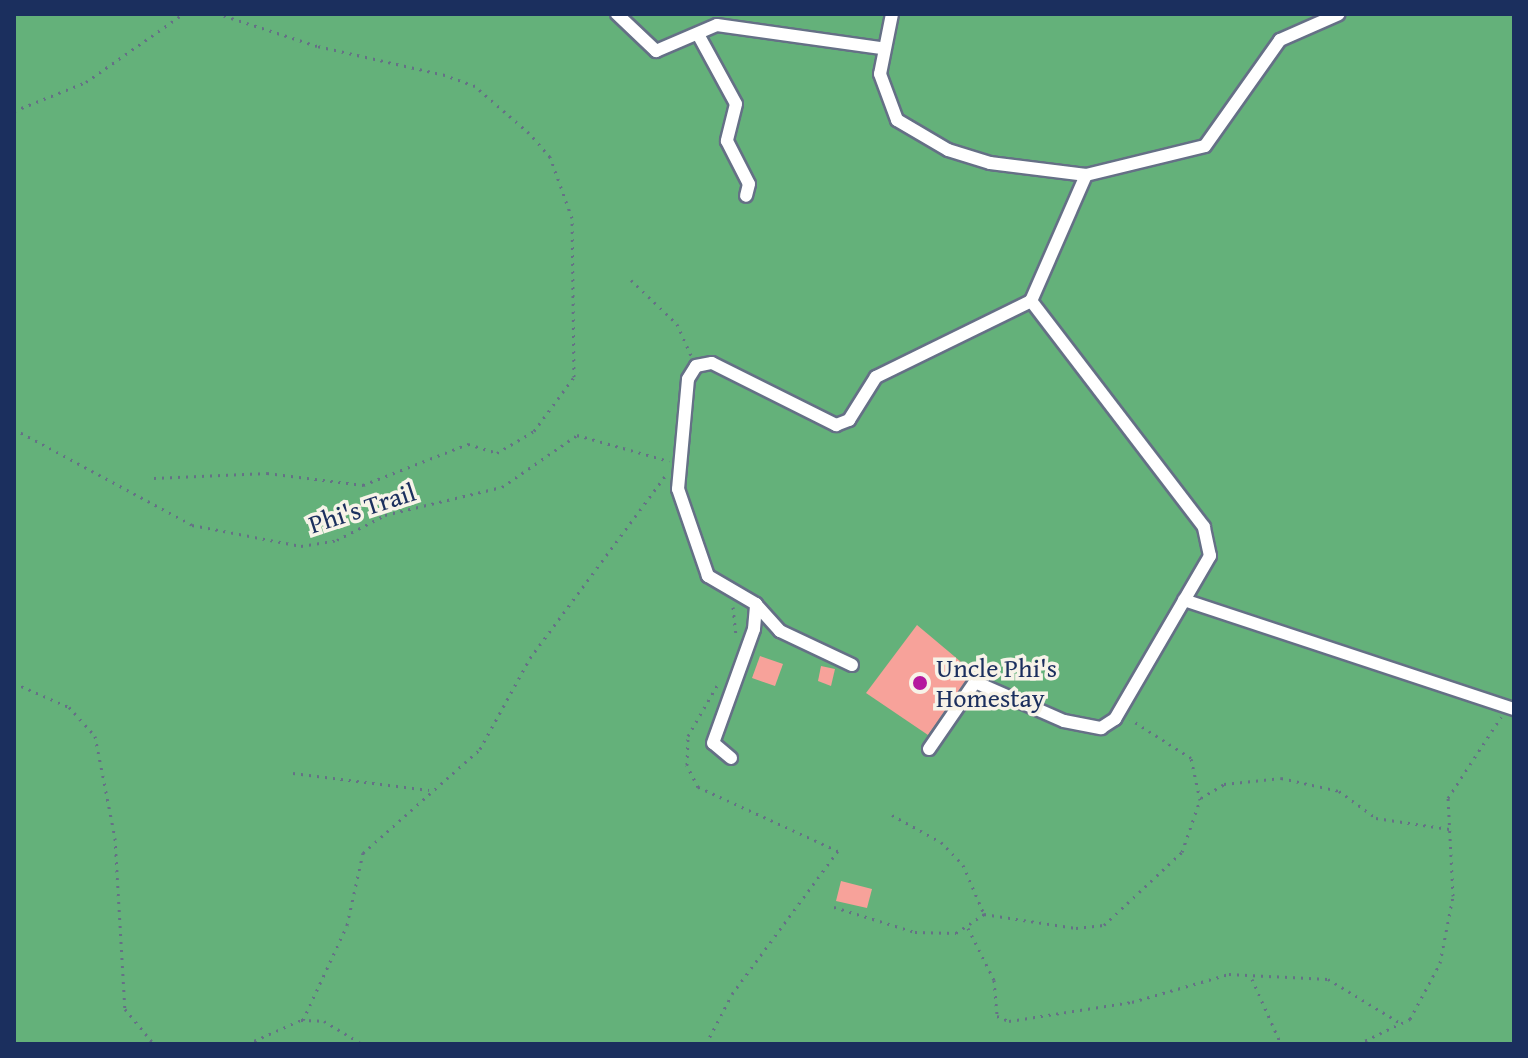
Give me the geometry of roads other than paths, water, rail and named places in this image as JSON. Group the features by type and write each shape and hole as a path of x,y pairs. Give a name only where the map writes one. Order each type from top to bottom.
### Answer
{"street":[{"path":"617,14 656,51 734,25 881,48"},
{"path":"892,14 881,48 886,106 908,127 990,163 1086,175 1205,146 1272,48 1339,14"},
{"path":"699,36 736,104 727,141 749,184 746,196"},
{"path":"852,665 780,631 756,604 727,592 693,547 676,463 692,371 712,363 836,425 849,420 876,377 955,344 1031,301 1086,175"},
{"path":"929,749 975,682 1064,721 1101,728 1120,710 1210,556 1204,527 1031,301"},
{"path":"1184,600 1509,707"},
{"path":"731,758 713,743 754,629 756,604"}],"place":[{"name":"Uncle Phi's Homestay","path":"920,683"}]}
